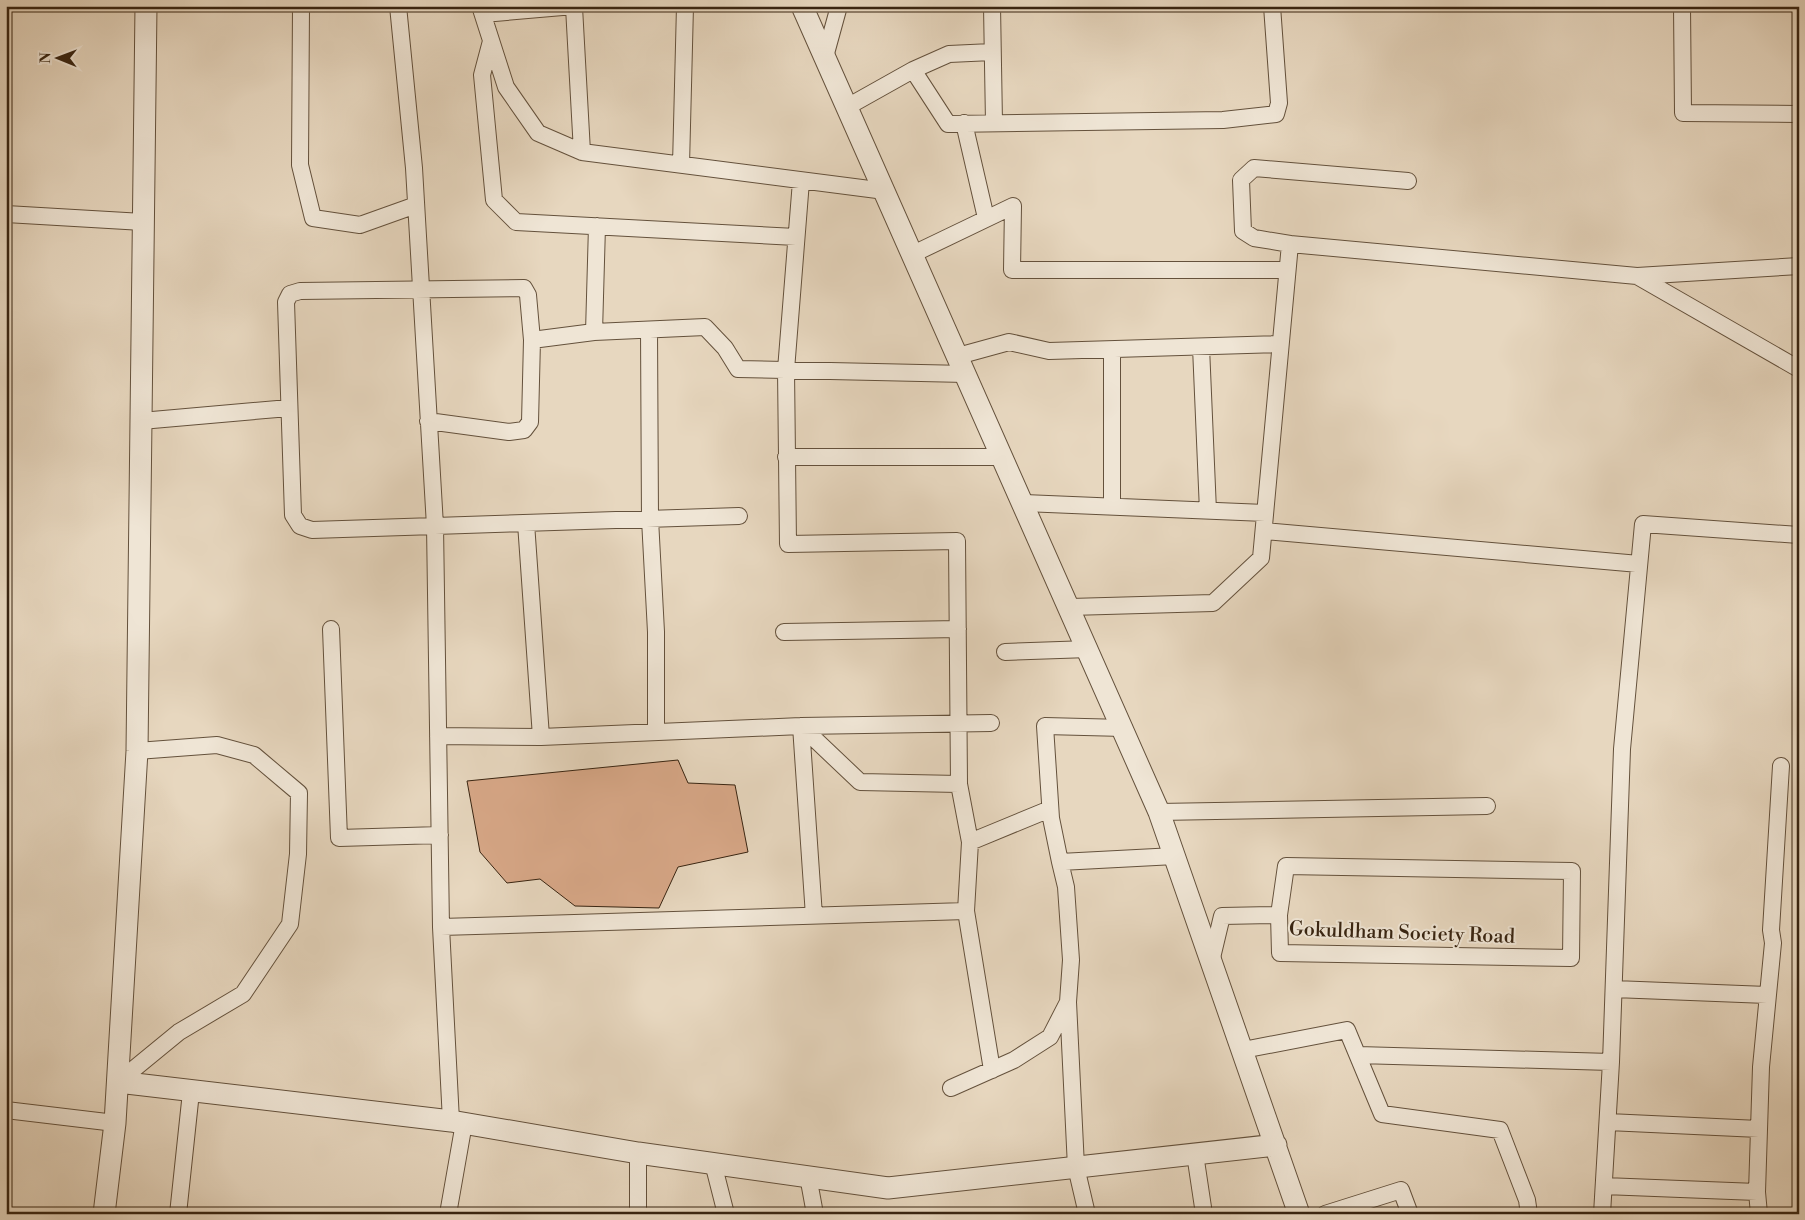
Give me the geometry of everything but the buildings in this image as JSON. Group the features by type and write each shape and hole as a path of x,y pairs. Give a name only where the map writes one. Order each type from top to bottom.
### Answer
{"street":[{"path":"104,1214 118,1082 137,751 146,6"},
{"path":"301,6 300,165 313,218 360,225 416,205"},
{"path":"398,6 416,205 435,526 441,927 458,1122 448,1214"},
{"path":"681,165 685,6"},
{"path":"802,6 1160,812 1299,1214"},
{"path":"825,57 838,6"},
{"path":"992,6 994,123"},
{"path":"913,70 948,124 1223,120 1276,114 1279,103 1272,6"},
{"path":"1682,6 1683,113 1799,114"},
{"path":"582,152 574,7 482,10 506,87 538,132 582,152 885,192"},
{"path":"491,41 482,75 494,200 516,222 796,237"},
{"path":"847,107 913,70 949,54 992,52"},
{"path":"964,124 986,218"},
{"path":"1408,181 1254,168 1241,180 1243,231 1254,238 1290,244 1637,276 1799,266"},
{"path":"801,180 786,370 788,544 957,541 959,723 957,748 959,784 970,842 966,911 992,1070"},
{"path":"913,254 1013,206 1012,270 1287,270"},
{"path":"6,214 143,222"},
{"path":"594,332 597,226"},
{"path":"1070,607 1213,603 1261,558 1290,244"},
{"path":"1637,276 1799,369"},
{"path":"428,421 509,432 524,430 530,422 532,340 528,295 524,288 300,291 290,294 286,302 293,515 300,526 312,530 739,516"},
{"path":"532,340 594,332 705,327 725,348 738,369 786,370 962,365 1009,342 1049,351 1280,344"},
{"path":"649,330 650,519 656,632 656,732"},
{"path":"1201,347 1208,511"},
{"path":"1112,350 1112,507"},
{"path":"141,421 289,408"},
{"path":"786,457 1003,457"},
{"path":"1024,503 1265,513"},
{"path":"526,523 541,737"},
{"path":"1602,1214 1611,1062 1622,749 1643,524 1799,535"},
{"path":"1264,531 1639,564"},
{"path":"331,628 339,838 440,835"},
{"path":"784,632 958,629"},
{"path":"1005,652 1089,649"},
{"path":"438,736 541,737 801,726 991,723"},
{"path":"801,726 860,782 959,784"},
{"path":"801,726 814,916"},
{"path":"1087,1214 1076,1167 1068,1002 1071,960 1066,887 1050,809 1045,726 1124,728"},
{"path":"118,1082 179,1032 243,994 290,924 298,854 299,793 254,755 217,745 137,751"},
{"path":"1759,1214 1757,1192 1759,1129 1766,995 1773,943 1771,930 1781,766"},
{"path":"1160,812 1487,806"},
{"path":"970,842 1050,809"},
{"path":"1060,862 1175,856"},
{"name":"Gokuldham Society Road","path":"1286,866 1572,871 1570,958 1280,953 1280,915 1286,866"},
{"path":"441,927 966,911"},
{"name":"Gokuldham Society Road","path":"1212,962 1222,916 1280,915"},
{"path":"1614,989 1766,995"},
{"path":"951,1088 1014,1060 1050,1037 1068,1002"},
{"path":"1243,1050 1347,1030 1382,1114 1500,1130 1527,1200 1529,1214"},
{"path":"1358,1055 1611,1062"},
{"path":"118,1082 458,1122 638,1153 888,1188 1276,1145"},
{"path":"178,1214 191,1092"},
{"path":"6,1110 115,1123"},
{"path":"1608,1122 1759,1129"},
{"path":"638,1153 638,1214"},
{"path":"1195,1154 1204,1214"},
{"path":"713,1164 726,1214"},
{"path":"808,1176 815,1214"},
{"path":"1604,1186 1757,1192"},
{"path":"1325,1214 1401,1190 1410,1214"}]}
